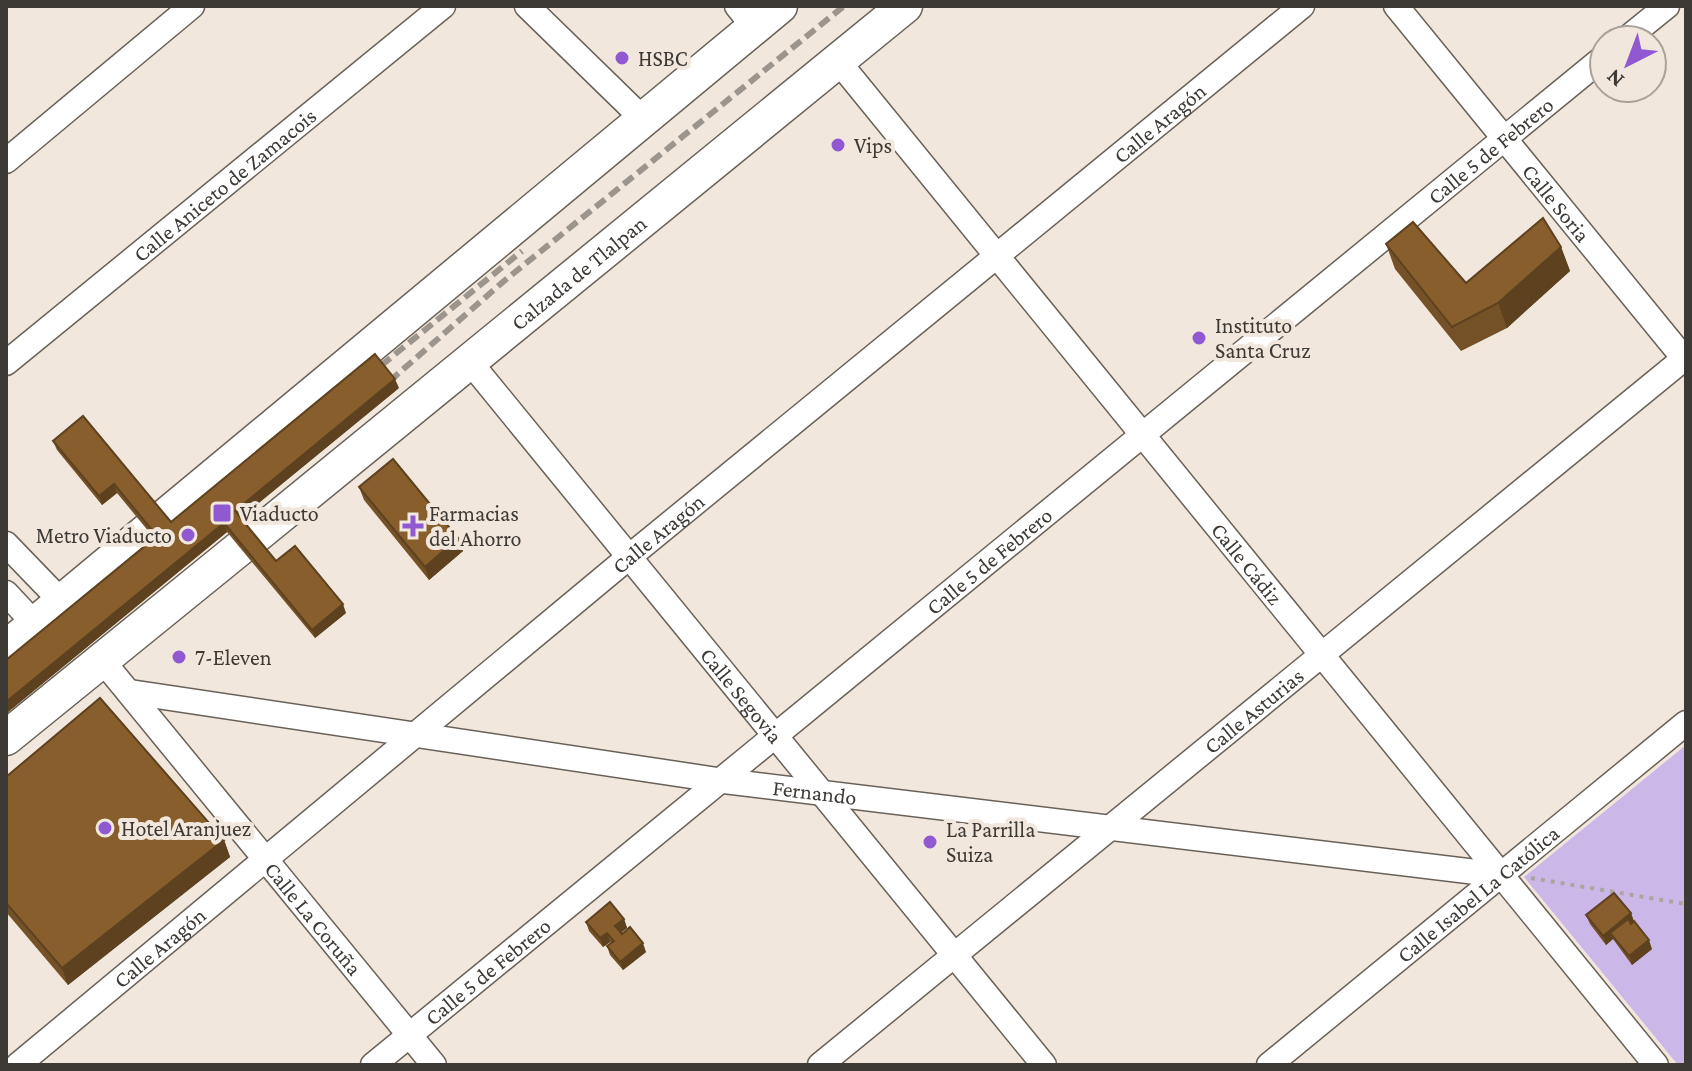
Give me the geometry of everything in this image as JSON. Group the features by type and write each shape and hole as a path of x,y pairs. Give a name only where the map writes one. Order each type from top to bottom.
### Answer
{"highway":[{"name":"Calzada de Tlalpan","path":"6,738 905,6"},
{"path":"6,648 643,119 757,13"}],"street":[{"path":"6,161 192,6"},
{"name":"Calle Aniceto de Zamacois","path":"6,363 443,6"},
{"path":"527,6 643,119"},
{"name":"Calle Aragón","path":"18,1065 265,857 1302,6"},
{"name":"Calle Soria","path":"1396,6 1685,359"},
{"path":"1645,24 1667,6"},
{"name":"Calle Cádiz","path":"838,61 1656,1065"},
{"name":"Calle 5 de Febrero","path":"373,1065 724,781 1588,70"},
{"name":"Calle Asturias","path":"820,1065 1109,826 1323,656 1685,359"},
{"name":"Calle Segovia","path":"470,362 1044,1065"},
{"path":"6,544 62,602"},
{"path":"6,593 35,624"},
{"name":"Calle La Coruña","path":"102,660 434,1065"},
{"name":"Fernando","path":"130,692 724,781 1501,875"},
{"name":"Calle Isabel La Católica","path":"1269,1065 1686,723"}],"path":[{"path":"1501,875 1686,904"}],"shaded area":[{"path":"1686,745 1686,1065 1678,1065 1524,877"}],"building":[{"path":"1543,218 1561,247 1498,303 1452,327 1386,244 1413,222 1466,283"},
{"name":"Metro Viaducto","path":"375,354 395,379 235,511 276,561 295,546 343,604 312,630 224,523 6,702 6,660 157,536 114,484 99,496 53,441 83,416 171,522"},
{"name":"Farmacias del Ahorro","path":"393,459 458,538 425,567 359,487"},
{"name":"Hotel Aranjuez","path":"100,698 224,840 62,968 6,903 6,777"},
{"path":"1614,893 1631,913 1603,936 1586,915"},
{"path":"610,902 624,919 615,926 622,934 630,927 643,943 620,962 607,946 614,941 607,933 600,938 586,922"},
{"path":"1628,919 1631,924 1634,921 1649,940 1629,956 1610,933"}],"railway":[{"path":"376,393 504,281 844,6"},
{"path":"367,377 522,251"}],"place":[{"name":"HSBC","path":"622,58"},
{"name":"Vips","path":"838,145"},
{"name":"Instituto Santa Cruz","path":"1199,338"},
{"name":"Viaducto","path":"222,513"},
{"name":"Farmacias del Ahorro","path":"413,526"},
{"name":"Metro Viaducto","path":"188,535"},
{"name":"7-Eleven","path":"179,657"},
{"name":"Hotel Aranjuez","path":"105,828"},
{"name":"La Parrilla Suiza","path":"930,842"}]}
